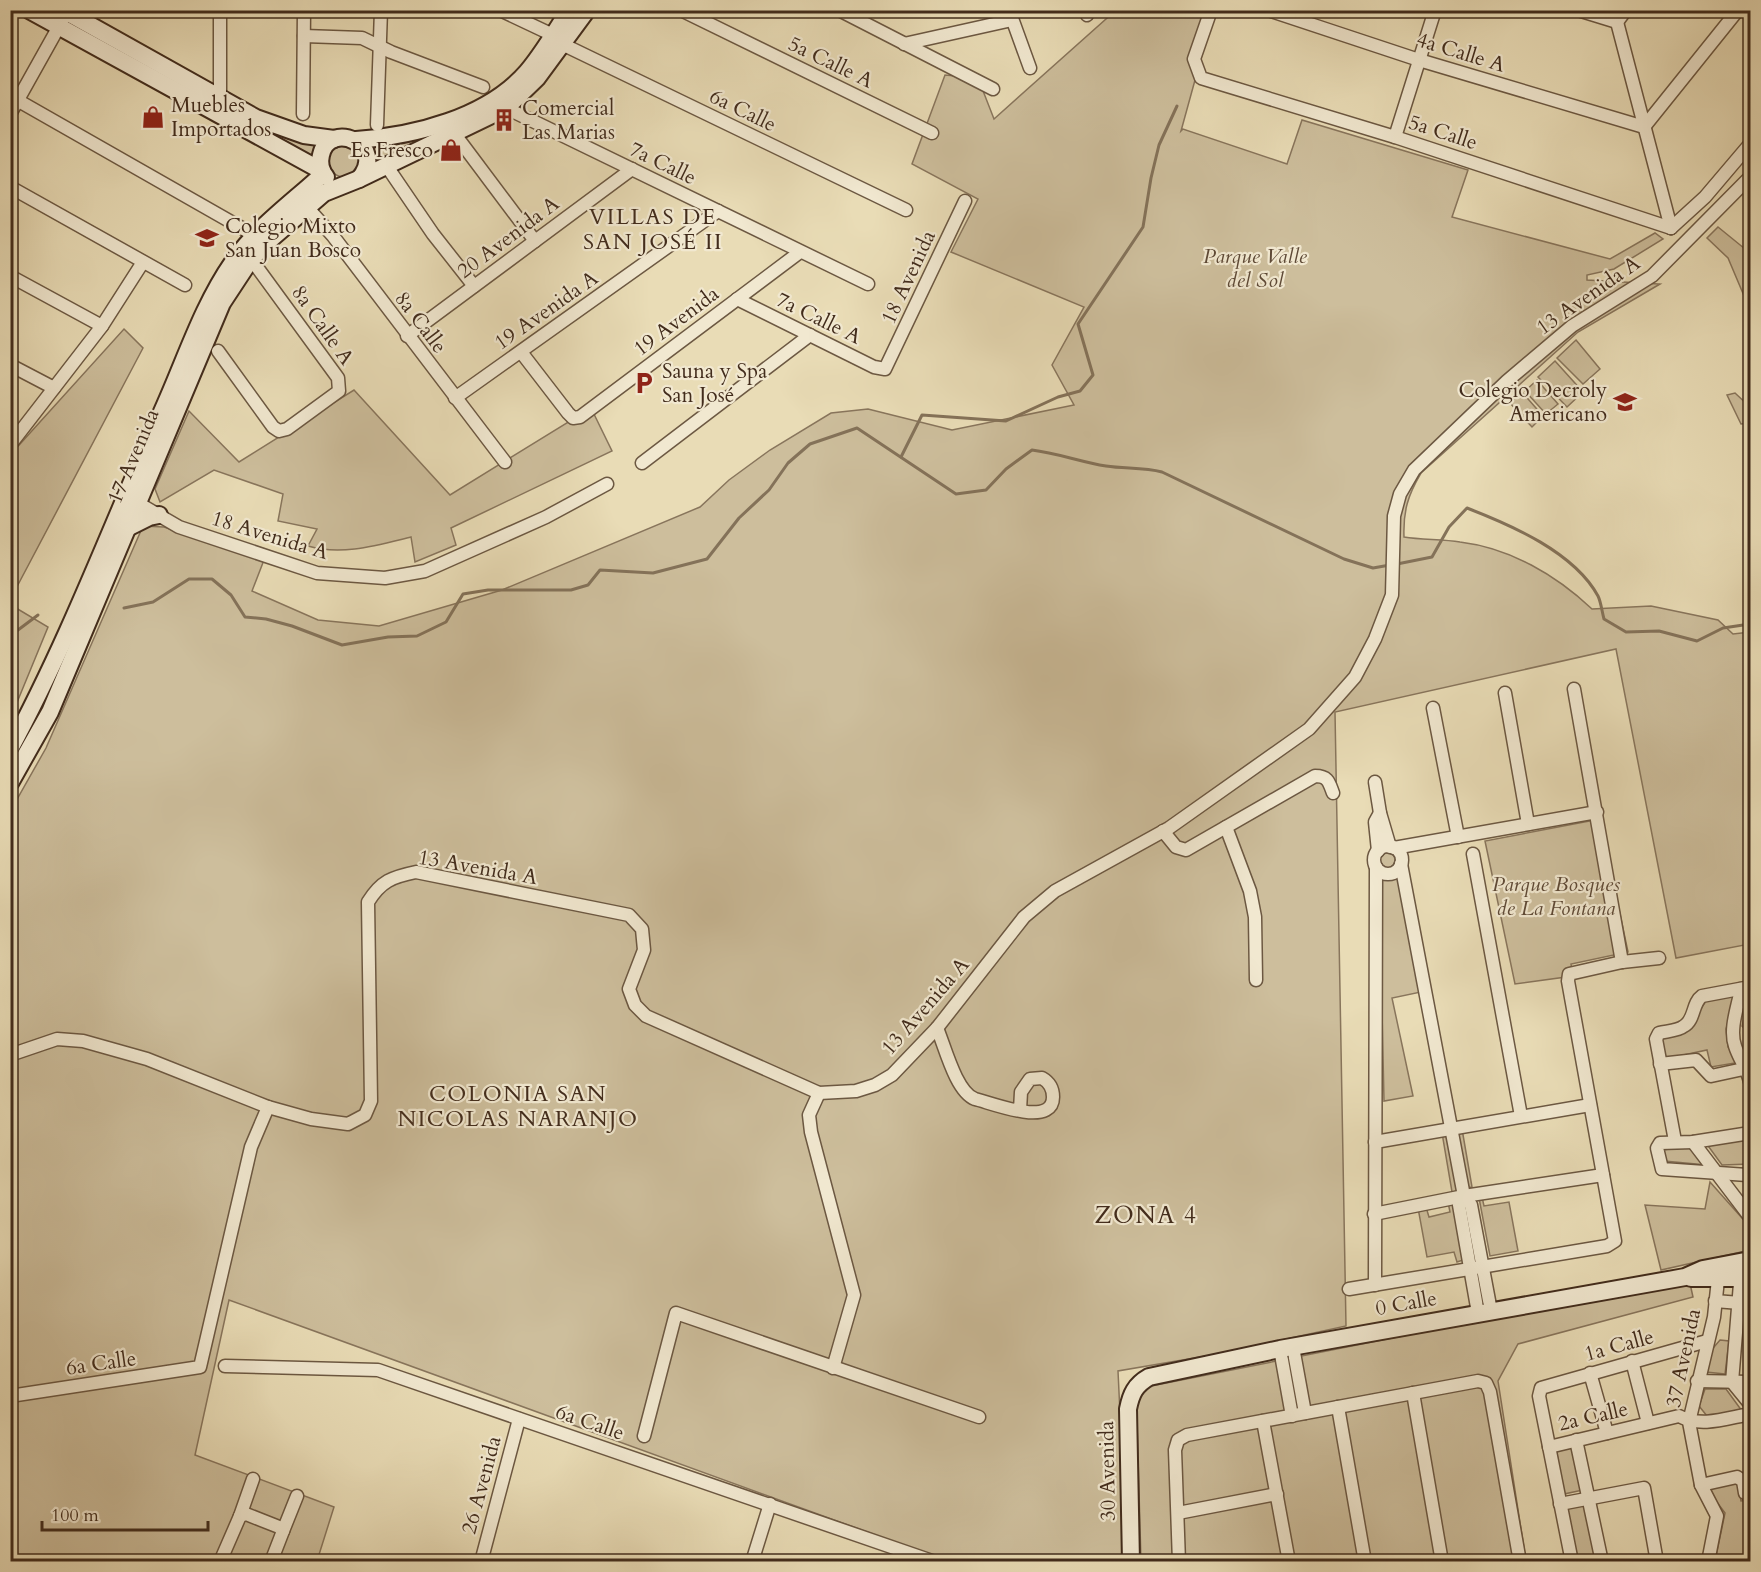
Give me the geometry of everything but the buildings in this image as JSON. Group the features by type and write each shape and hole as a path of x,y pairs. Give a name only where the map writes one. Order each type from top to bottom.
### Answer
{"main road":[{"path":"29,10 63,16 265,121 304,135 334,139"},
{"name":"17 Avenida","path":"10,749 33,708 222,303 252,260 306,206 324,193 352,182 506,108 524,93 559,40 569,10"},
{"name":"17 Avenida","path":"356,140 409,134 441,125 492,100 527,72 587,10"},
{"path":"63,16 323,172 336,183 352,182 367,167 366,152 356,140 341,137 334,139 327,143 320,156 323,172"},
{"name":"17 Avenida","path":"10,783 50,712 127,528 131,499 212,299 233,262 254,235 323,172"},
{"path":"127,528 149,517 159,515"},
{"name":"0 Calle","path":"1139,1383 1160,1374 1287,1348 1684,1277 1746,1270"},
{"name":"30 Avenida","path":"1131,1562 1128,1409 1130,1396 1139,1383"}],"street":[{"path":"220,10 220,97"},
{"path":"303,114 304,10"},
{"path":"377,125 381,10"},
{"name":"6a Calle","path":"500,10 906,210"},
{"name":"5a Calle A","path":"681,10 932,133"},
{"path":"839,10 993,89"},
{"name":"5a Calle","path":"1211,10 1194,59 1201,78 1395,137 1671,228"},
{"name":"4a Calle A","path":"1268,10 1419,60 1644,127"},
{"path":"1395,137 1435,10"},
{"path":"1578,10 1617,22"},
{"path":"1617,22 1626,10"},
{"path":"1644,127 1738,10"},
{"path":"904,44 1010,15 1030,68"},
{"path":"10,114 14,98 63,16"},
{"path":"1617,22 1671,228 1704,197 1750,144"},
{"path":"304,36 362,38 483,87"},
{"path":"14,98 254,235"},
{"name":"7a Calle","path":"506,108 868,284"},
{"path":"454,133 535,241"},
{"path":"386,165 433,234 474,286"},
{"name":"20 Avenida A","path":"407,336 632,169"},
{"name":"13 Avenida A","path":"10,1055 57,1039 83,1041 147,1059 268,1107 311,1119 348,1124 365,1115 371,1101 368,902 378,886 398,876 416,872 629,915 642,929 644,950 629,989 635,1005 646,1017 819,1093 856,1091 875,1085 892,1075 937,1028 1024,917 1054,891 1163,831 1309,729 1355,677 1375,639 1392,595 1394,516 1400,495 1414,470 1507,381 1572,326 1652,276 1750,177"},
{"path":"10,187 184,285"},
{"name":"18 Avenida","path":"885,369 965,201"},
{"name":"8a Calle","path":"306,206 333,236 505,462"},
{"name":"19 Avenida A","path":"455,398 718,211"},
{"name":"19 Avenida","path":"521,352 573,418 580,417 800,252"},
{"name":"8a Calle A","path":"218,351 273,428 279,431 287,429 339,391 338,378 252,260"},
{"path":"10,445 102,326 143,262"},
{"path":"10,276 102,326"},
{"name":"7a Calle A","path":"737,299 874,367 885,369"},
{"path":"642,464 810,335"},
{"path":"10,365 54,388"},
{"name":"18 Avenida A","path":"131,499 179,527 317,573 385,578 425,571 546,517 607,484"},
{"path":"1574,689 1622,962"},
{"path":"1505,693 1528,824"},
{"path":"1433,708 1458,837"},
{"path":"1163,831 1176,847 1186,850 1315,776 1323,776 1329,780 1333,793"},
{"path":"1375,782 1380,813 1392,847 1400,855 1464,1196 1459,1205 1484,1312"},
{"path":"1378,851 1597,812"},
{"path":"1375,1285 1376,867 1374,859 1378,851 1375,822 1380,813"},
{"path":"1226,827 1250,891 1255,918 1256,980"},
{"path":"1473,854 1521,1116"},
{"path":"1376,867 1383,873 1391,873 1401,864"},
{"path":"1349,1289 1607,1246 1616,1241 1568,981 1569,974 1622,962 1659,958"},
{"path":"1675,1141 1656,1039 1659,1033 1683,1027 1689,1023 1698,999 1702,996 1746,988 1733,1036 1735,1048 1748,1068 1750,1082"},
{"path":"937,1028 965,1094 975,1099 1020,1110"},
{"path":"1660,1064 1696,1060 1711,1076 1748,1068"},
{"path":"819,1093 809,1115 811,1132 854,1295 833,1368"},
{"path":"1375,1142 1590,1105"},
{"name":"6a Calle","path":"10,1396 197,1369 203,1364 252,1147 268,1107"},
{"path":"1749,1179 1715,1172 1662,1169 1658,1146 1675,1141 1694,1142 1750,1133"},
{"path":"1694,1142 1750,1216"},
{"path":"1374,1214 1464,1196 1603,1175"},
{"path":"1746,1270 1740,1303 1732,1382 1750,1404"},
{"name":"37 Avenida","path":"1708,1562 1717,1516 1701,1485 1689,1422 1716,1301 1719,1272"},
{"path":"1716,1301 1740,1303"},
{"path":"644,1436 676,1313 979,1417"},
{"name":"1a Calle","path":"1549,1447 1539,1396 1541,1388 1707,1341"},
{"path":"1287,1348 1301,1388 1305,1413"},
{"path":"1287,1348 1287,1390 1292,1416"},
{"path":"1632,1361 1648,1423"},
{"name":"6a Calle","path":"225,1366 378,1370 935,1562"},
{"path":"1590,1373 1607,1433"},
{"path":"1697,1381 1750,1382"},
{"path":"1179,1562 1178,1440 1187,1435 1478,1382 1486,1383 1520,1562"},
{"path":"1287,1390 1301,1388"},
{"path":"1413,1393 1442,1562"},
{"path":"1338,1407 1365,1562"},
{"name":"2a Calle","path":"1549,1447 1679,1416 1689,1422 1701,1423 1750,1414"},
{"name":"26 Avenida","path":"481,1562 519,1419"},
{"path":"1263,1421 1290,1562"},
{"path":"1576,1440 1602,1562"},
{"path":"1549,1447 1572,1562"},
{"path":"1701,1485 1740,1477 1745,1493 1750,1495"},
{"path":"220,1562 253,1479"},
{"path":"1560,1504 1644,1488 1657,1562"},
{"path":"1178,1513 1277,1494"},
{"path":"271,1562 297,1496"},
{"path":"752,1562 770,1504"},
{"path":"240,1516 251,1516 279,1527 283,1531"}],"green space":[{"name":"Parque Valle del Sol","path":"1115,11 1214,11 1181,131 1183,129 1287,164 1302,120 1468,170 1452,217 1610,259 1655,233 1663,239 1614,269 1587,275 1587,280 1660,284 1578,332 1421,473 1407,503 1404,537 1453,541 1497,550 1548,574 1592,609 1651,606 1718,620 1733,634 1750,632 1750,944 1676,958 1616,649 1335,712 1346,1326 1212,1355 1118,1371 1127,1561 947,1561 229,1300 195,1455 334,1507 317,1561 11,1562 11,810 46,748 143,526 164,527 264,560 252,591 318,620 379,626 502,590 700,507 729,480 770,450 831,413 868,409 952,430 1074,405 1052,365 1084,307 951,252 978,199 912,164 945,75 978,78 994,119"},
{"path":"238,116 325,142 318,163"},
{"path":"446,131 368,169 365,144"},
{"path":"344,145 355,150 360,161 355,172 344,177 333,172 328,161 333,150"},
{"path":"1718,227 1750,253 1750,310 1728,258 1707,238"},
{"path":"124,329 143,348 11,598 11,454"},
{"path":"1576,340 1600,369 1583,384 1557,358"},
{"path":"1555,361 1583,392 1567,407 1538,377"},
{"path":"1537,380 1558,404 1546,414 1525,391"},
{"path":"354,390 450,495 591,408 612,451 451,528 456,545 415,562 411,537 347,550 308,546 317,529 278,521 283,494 214,470 160,502 155,489 189,411 239,462"},
{"path":"1522,392 1543,416 1532,427 1510,403"},
{"path":"1735,393 1750,407 1750,423 1741,424 1727,395"},
{"path":"11,605 48,627 11,717"},
{"name":"Parque Bosques de La Fontana","path":"1600,819 1628,952 1571,964 1573,976 1515,984 1485,841"},
{"path":"1384,852 1390,852 1395,860 1393,866 1384,868 1379,863 1379,857"},
{"path":"1397,873 1421,992 1392,998 1413,1096 1384,1101 1379,875 1388,877"},
{"path":"1737,990 1726,1029 1728,1047 1741,1062 1711,1067 1707,1050 1665,1059 1660,1035 1689,1029 1708,997"},
{"path":"1748,1003 1750,1044 1749,1034 1742,1026"},
{"path":"1462,1129 1472,1187 1467,1188 1458,1130"},
{"path":"1449,1132 1458,1191 1452,1192 1442,1133"},
{"path":"1750,1136 1750,1164 1722,1165 1706,1143"},
{"path":"1692,1146 1707,1165 1664,1161 1662,1150"},
{"path":"1710,1182 1750,1227 1750,1250 1661,1270 1645,1205 1705,1209"},
{"path":"1482,1197 1484,1206 1509,1202 1518,1251 1490,1256 1479,1198"},
{"path":"1454,1201 1463,1260 1457,1262 1454,1252 1427,1257 1418,1208 1426,1207 1429,1217 1450,1212 1448,1202"},
{"path":"1689,1279 1693,1297 1518,1344 1498,1381 1526,1561 1141,1561 1136,1389"},
{"path":"1748,1287 1750,1287 1750,1340 1745,1339"},
{"path":"1720,1340 1729,1341 1725,1374 1706,1372 1708,1354"},
{"path":"1705,1389 1726,1389 1742,1411 1707,1416 1699,1406"},
{"path":"1573,1444 1583,1490 1564,1494 1556,1449"},
{"path":"1738,1483 1741,1501 1750,1500 1750,1555 1715,1561 1725,1513 1707,1489"},
{"path":"1585,1501 1597,1561 1574,1561 1564,1505"}],"waterway":[{"path":"901,457 922,415 1006,421 1058,397 1080,391 1093,375 1078,324 1143,227 1159,145 1177,106"},
{"path":"124,608 153,602 189,579 212,579 231,595 245,617 266,619 292,626 342,645 388,637 417,636 446,622 463,594 488,590 571,590 588,585 600,570 653,573 707,559 739,518 769,490 788,463 810,444 857,428 956,494 986,490 1006,469 1032,450 1041,451 1106,466 1162,472 1344,559 1373,568 1390,565"},
{"path":"1397,564 1432,557 1449,527 1467,508 1503,523 1558,553 1587,580 1598,596 1604,619 1626,632 1659,631 1697,641 1723,628 1750,624"},
{"path":"10,636 38,615"}],"place":[{"name":"Muebles Importados","path":"153,117"},
{"name":"Comercial Las Marias","path":"504,120"},
{"name":"Es Fresco","path":"451,150"},
{"name":"Colegio Mixto San Juan Bosco","path":"207,238"},
{"name":"Sauna y Spa San José","path":"644,383"},
{"name":"Colegio Decroly Americano","path":"1625,402"}],"district":[{"name":"VILLAS DE SAN JOSÉ II","path":"653,228"},
{"name":"COLONIA SAN NICOLAS NARANJO","path":"518,1106"},
{"name":"ZONA 4","path":"1146,1215"}]}
